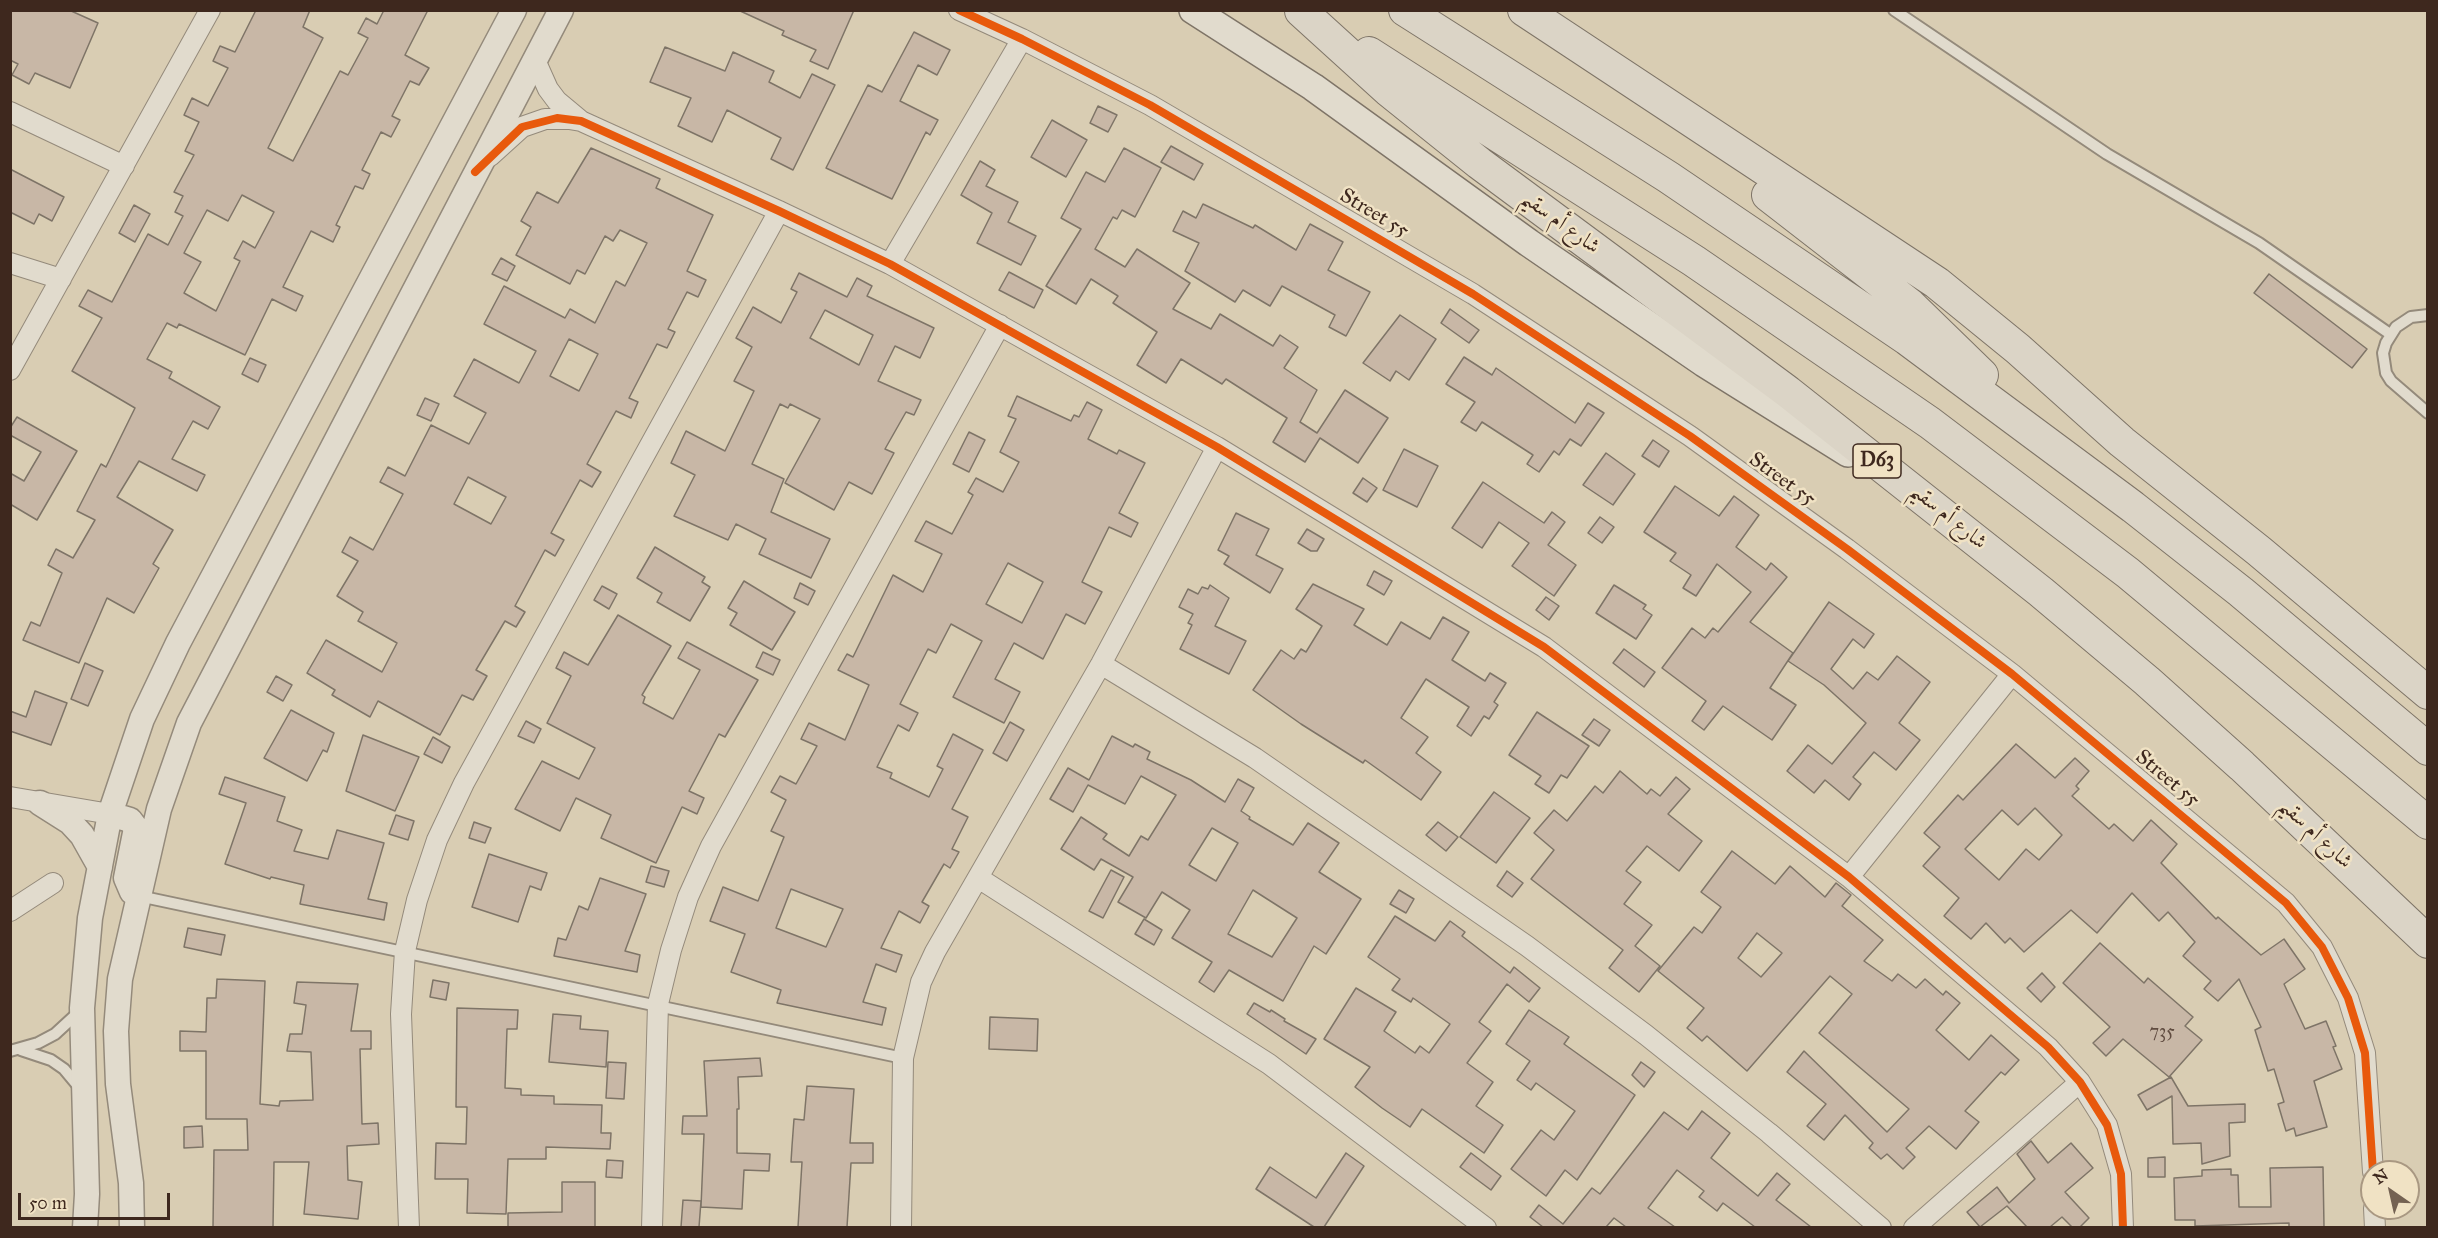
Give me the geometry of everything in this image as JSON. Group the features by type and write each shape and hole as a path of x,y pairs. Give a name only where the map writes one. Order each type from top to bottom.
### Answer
{"main road":[{"path":"1193,10 1313,87 1529,243 1756,397 1916,491"},
{"path":"1405,10 1527,86 1788,257 2024,424 2241,592 2427,749"},
{"path":"1508,10 1845,253 1940,333 2024,424"},
{"path":"1524,10 1937,283 2018,349 2122,442 2259,551 2427,693"},
{"name":"شارع أم سقيم","path":"1300,11 1388,90 1479,164 1658,294 1916,491 2147,681 2336,853 2427,942"},
{"name":"شارع أم سقيم","path":"1300,11 1565,176 1920,416 2128,573 2427,823"}],"street":[{"path":"10,370 210,10"},
{"path":"85,1227 87,1194 82,1008 90,918 110,814 142,719 178,643 514,10"},
{"path":"132,1227 131,1183 118,1084 116,1031 120,978 159,809 189,723 561,10"},
{"name":"Street 55","path":"959,10 1022,39 1150,105 1342,215 1572,358 1690,436 1847,549 2012,674 2286,903 2322,947 2348,998 2365,1053 2372,1160"},
{"path":"890,264 1022,39"},
{"path":"535,60 548,89 557,101 581,122"},
{"path":"10,112 124,166"},
{"path":"475,172 522,127 557,118 581,122 779,210 890,264 1217,447 1544,647 1849,877 2048,1047 2080,1082 2107,1125 2116,1149 2121,1174 2123,1227"},
{"path":"409,1227 401,1014 405,951 417,900 437,840 464,783 779,210"},
{"path":"10,264 61,279"},
{"path":"652,1227 658,1004 671,950 688,897 711,846 1000,325"},
{"path":"901,1227 903,1058 921,982 935,952 980,879 1101,664 1217,447"},
{"path":"1101,664 1255,758 1527,946 1752,1119 1881,1227"},
{"path":"1849,877 2012,674"},
{"path":"10,797 110,814 130,820 136,828 126,878 128,885 139,896"},
{"path":"40,802 70,822 87,843 100,867"},
{"path":"980,879 1269,1064 1486,1227"},
{"path":"10,911 53,884"},
{"path":"1914,1227 2080,1082"}],"lane":[{"path":"1894,10 2107,154 2259,243 2390,334"},
{"path":"2427,315 2403,321 2390,334 2384,353 2386,373 2398,388 2427,413"},
{"path":"139,896 658,1004 903,1058"},
{"path":"16,1050 55,1034 82,1008"},
{"path":"16,1050 51,1060 75,1081 83,1094"}],"building":[{"path":"10,10 69,10 98,23 70,88 35,73 29,84 12,75 18,64 10,60"},
{"path":"256,10 310,10 303,27 323,38 268,148 293,161 340,71 348,75 368,38 358,33 366,18 377,24 384,10 428,10 405,55 429,68 419,85 410,81 392,116 400,120 391,137 381,132 362,170 370,174 363,189 355,186 336,225 340,227 333,242 311,231 283,287 303,296 296,311 272,299 245,355 179,324 177,328 167,323 147,359 172,372 169,378 220,407 208,429 193,421 172,459 205,475 197,491 139,461 117,497 173,530 153,564 159,568 134,613 107,598 79,663 23,640 31,622 40,626 62,573 48,565 56,549 73,558 95,520 77,511 101,464 106,467 135,408 72,371 102,318 79,306 88,290 112,302 148,234 168,245 183,216 175,212 183,196 174,192 194,155 185,151 199,122 184,115 192,98 208,106 228,68 213,61 220,46 235,52","holes":["242,195 274,212 255,248 243,241 234,258 240,261 216,311 184,293 201,262 184,253 207,210 228,221"]},
{"path":"738,10 854,10 828,69 810,61 816,50 782,35 784,31"},
{"path":"914,32 950,50 937,75 918,65 900,101 938,120 930,135 926,132 892,199 826,168 868,85 882,92"},
{"path":"665,47 725,71 733,52 774,71 769,82 800,98 812,74 835,85 793,170 771,159 781,138 727,110 712,142 678,126 691,98 650,82"},
{"path":"1098,106 1117,115 1108,132 1090,123"},
{"path":"1052,120 1087,140 1066,177 1031,157"},
{"path":"1171,146 1203,164 1194,180 1161,162"},
{"path":"591,148 660,179 656,188 713,215 687,271 706,280 698,297 687,292 668,329 675,332 667,348 657,344 629,398 638,402 631,418 616,411 587,464 601,472 592,487 580,480 551,533 564,540 555,556 545,550 515,606 525,612 516,627 505,621 476,670 487,676 473,700 462,695 440,735 378,701 370,717 332,695 335,690 307,673 326,640 382,672 397,643 358,621 363,612 337,596 358,561 342,552 350,537 373,550 403,494 380,482 388,467 405,476 431,425 469,444 486,413 454,396 474,359 519,383 536,351 484,324 504,286 565,318 570,309 595,323 616,281 625,286 647,243 620,230 613,241 605,236 585,274 577,270 570,284 516,255 531,227 521,221 537,192 558,203","holes":["569,339 598,354 579,391 550,376","468,477 506,497 491,524 454,504"]},
{"path":"1124,148 1161,168 1135,217 1122,210 1117,219 1113,217 1095,249 1125,267 1137,249 1190,283 1173,309 1211,329 1220,314 1273,346 1280,335 1298,347 1284,368 1317,390 1300,422 1317,433 1345,390 1388,418 1358,463 1320,438 1305,462 1273,442 1287,418 1226,379 1222,384 1181,359 1166,383 1137,365 1157,332 1113,303 1118,296 1091,279 1076,304 1046,286 1081,229 1061,218 1086,172 1105,182"},
{"path":"980,161 995,170 986,186 1018,202 1008,222 1036,236 1021,265 977,243 992,213 961,195"},
{"path":"10,169 64,197 52,221 39,214 34,224 10,212"},
{"path":"1203,204 1253,228 1255,225 1296,250 1310,224 1343,242 1328,270 1370,292 1346,336 1329,327 1335,315 1282,286 1270,306 1243,290 1235,302 1185,271 1199,243 1173,231 1183,211 1196,218"},
{"path":"134,205 150,214 135,242 119,233"},
{"path":"501,258 515,266 507,281 492,274"},
{"path":"1009,272 1043,290 1034,308 999,290"},
{"path":"799,273 847,297 857,278 872,286 867,296 934,328 920,358 895,346 878,381 921,400 914,415 906,412 885,449 894,453 872,494 849,482 834,510 785,483 820,419 790,404 788,408 780,404 752,464 784,479 771,512 830,539 811,578 759,554 766,539 736,524 728,540 674,516 695,475 671,463 686,431 725,451 754,391 734,381 752,347 736,338 753,307 781,323 797,292 791,289","holes":["825,310 873,335 859,365 810,338"]},
{"path":"2269,274 2367,349 2352,368 2254,293"},
{"path":"1450,309 1479,330 1469,343 1441,323"},
{"path":"1400,315 1436,339 1409,380 1396,371 1390,381 1363,363"},
{"path":"1464,357 1492,375 1496,368 1575,423 1588,403 1604,413 1581,446 1570,439 1559,455 1554,451 1539,472 1527,464 1533,455 1482,422 1476,431 1461,422 1475,402 1446,384"},
{"path":"250,358 266,365 258,382 242,374"},
{"path":"1017,396 1071,421 1074,415 1079,417 1087,402 1102,410 1088,439 1117,454 1119,450 1145,463 1119,513 1138,523 1131,537 1109,527 1082,582 1102,592 1085,624 1066,614 1043,659 1014,643 995,679 1020,692 1004,723 953,697 982,641 951,624 936,653 928,649 900,704 918,713 909,731 898,725 877,767 892,773 890,778 929,797 943,769 937,766 953,734 983,750 952,809 968,817 952,849 959,852 950,868 944,864 922,902 929,906 920,923 899,911 881,948 902,955 896,972 876,964 863,1002 886,1008 882,1025 777,1003 781,990 731,972 745,934 710,921 723,887 758,901 784,837 771,831 786,800 771,792 780,776 796,784 817,746 801,739 809,723 845,740 869,685 838,670 847,654 853,657 893,575 923,592 942,554 915,541 926,521 952,534 973,495 968,492 976,478 1003,492 1019,462 1000,452 1016,419 1008,416","holes":["1008,563 1043,582 1022,623 986,604","791,889 843,909 826,947 776,928"]},
{"path":"425,398 439,404 431,421 417,415"},
{"path":"17,417 77,451 37,520 10,504 10,473 24,481 41,452 10,435 10,428"},
{"path":"969,432 985,440 969,472 953,464"},
{"path":"1653,440 1669,451 1659,467 1642,456"},
{"path":"1404,449 1438,466 1417,507 1383,490"},
{"path":"1606,453 1635,474 1613,505 1583,485"},
{"path":"1363,478 1377,488 1367,502 1353,493"},
{"path":"1483,482 1544,523 1552,512 1565,522 1548,545 1576,565 1554,596 1512,566 1529,543 1499,522 1482,548 1452,528"},
{"path":"1675,486 1719,516 1734,496 1759,515 1736,547 1766,570 1771,563 1787,577 1750,622 1793,653 1770,688 1796,705 1772,740 1723,706 1704,730 1692,721 1706,701 1662,668 1692,628 1705,638 1713,628 1718,632 1751,592 1717,564 1696,596 1683,588 1691,575 1670,561 1676,553 1644,532"},
{"path":"1236,513 1269,529 1256,555 1283,569 1270,593 1224,564 1229,556 1218,550"},
{"path":"1600,517 1614,527 1602,543 1588,533"},
{"path":"1307,529 1324,539 1317,551 1311,551 1298,543"},
{"path":"655,547 705,577 702,582 710,587 690,621 657,602 662,593 637,578"},
{"path":"1374,571 1392,581 1384,595 1367,585"},
{"path":"744,581 795,612 772,650 730,625 737,613 728,608"},
{"path":"800,583 815,591 808,605 794,598"},
{"path":"1313,584 1364,609 1354,625 1387,645 1401,622 1430,639 1443,617 1469,632 1452,660 1485,681 1490,673 1506,683 1494,702 1498,705 1489,719 1484,716 1471,736 1457,726 1469,707 1426,679 1401,718 1428,737 1416,753 1441,772 1421,800 1365,760 1363,763 1253,690 1281,650 1294,659 1301,649 1306,652 1322,626 1296,609"},
{"path":"1210,585 1229,598 1215,626 1246,641 1229,674 1180,649 1192,625 1188,623 1193,614 1179,607 1188,589 1198,594 1202,587 1208,589"},
{"path":"1614,585 1646,605 1643,609 1652,615 1636,639 1596,613"},
{"path":"602,586 617,594 609,609 594,600"},
{"path":"1546,597 1559,606 1549,620 1536,610"},
{"path":"1829,602 1874,634 1864,648 1853,639 1831,669 1853,689 1867,672 1878,680 1897,656 1930,682 1899,723 1920,740 1896,770 1874,752 1853,777 1861,784 1849,800 1825,780 1814,793 1787,771 1808,745 1832,764 1866,723 1824,685 1788,661"},
{"path":"618,615 671,646 642,695 645,697 643,703 673,719 700,670 678,658 687,642 758,680 725,737 719,734 689,791 704,798 697,814 682,807 656,863 601,838 611,815 576,798 560,831 515,809 542,761 579,779 595,748 547,723 571,676 556,668 564,652 588,665"},
{"path":"1624,649 1655,672 1644,687 1613,663"},
{"path":"763,652 780,660 773,675 756,667"},
{"path":"85,663 103,671 88,706 71,699"},
{"path":"276,676 292,685 283,701 267,692"},
{"path":"35,691 67,703 51,745 10,731 10,711 26,717"},
{"path":"291,710 334,733 327,752 323,750 307,781 264,758"},
{"path":"1537,712 1589,746 1567,778 1561,775 1549,793 1535,784 1541,776 1509,755"},
{"path":"1594,719 1610,730 1599,746 1582,735"},
{"path":"526,721 541,729 534,743 518,736"},
{"path":"1010,722 1024,730 1007,761 993,753"},
{"path":"363,735 419,757 395,811 346,791"},
{"path":"1112,736 1133,747 1135,744 1150,752 1147,759 1191,780 1225,802 1238,779 1254,788 1241,811 1250,817 1249,819 1293,845 1308,823 1339,843 1319,872 1361,899 1326,954 1314,946 1283,1001 1229,970 1214,992 1199,982 1212,962 1172,938 1190,910 1162,892 1146,918 1118,902 1133,877 1101,859 1094,870 1061,849 1081,817 1107,834 1103,839 1129,856 1141,836 1148,840 1176,795 1141,776 1125,804 1088,785 1073,812 1050,799 1068,768 1089,780","holes":["1212,828 1238,843 1216,881 1189,865","1253,890 1297,918 1272,957 1228,934"]},
{"path":"433,737 450,747 442,763 424,754"},
{"path":"2016,744 2055,778 2075,758 2089,771 2076,786 2079,789 2072,796 2109,829 2114,824 2133,841 2151,820 2177,844 2161,863 2216,919 2218,917 2261,955 2284,939 2305,969 2284,984 2305,1029 2326,1021 2342,1069 2314,1081 2327,1127 2296,1136 2294,1128 2286,1131 2278,1104 2284,1102 2274,1069 2268,1071 2255,1030 2261,1027 2239,979 2218,1001 2204,989 2211,981 2183,956 2195,942 2168,912 2159,921 2132,893 2097,933 2071,910 2024,952 2010,938 2005,943 1986,923 1971,939 1944,916 1959,898 1923,866 1940,847 1924,833 1958,795 1963,800","holes":["2035,808 2062,835 2039,860 2026,849 1999,880 1965,849 2002,810 2018,825"]},
{"path":"1620,771 1647,794 1651,789 1660,796 1676,777 1690,789 1668,814 1702,841 1679,871 1647,846 1626,871 1641,882 1624,904 1652,925 1635,946 1660,966 1639,992 1609,968 1623,950 1531,879 1554,850 1534,833 1554,810 1567,821 1595,786 1603,793"},
{"path":"225,777 285,797 277,821 302,830 294,851 328,859 337,830 384,843 368,899 387,903 384,920 300,904 304,885 271,877 270,879 225,864 246,803 219,794"},
{"path":"1494,792 1530,818 1496,863 1460,837"},
{"path":"396,815 414,821 408,840 389,834"},
{"path":"474,822 491,828 485,843 469,838"},
{"path":"1438,822 1458,837 1446,851 1426,835"},
{"path":"1732,851 1775,884 1790,866 1825,897 1836,883 1851,895 1842,906 1883,940 1864,961 1892,981 1898,974 1916,988 1925,979 1943,995 1946,991 1960,1003 1936,1030 1969,1060 1991,1035 2019,1060 2005,1075 2001,1072 1965,1111 1979,1122 1956,1149 1929,1126 1906,1148 1915,1157 1903,1169 1887,1154 1881,1159 1869,1148 1873,1143 1845,1115 1824,1140 1807,1126 1826,1104 1787,1072 1804,1051 1887,1132 1909,1109 1819,1033 1852,994 1830,976 1747,1071 1707,1036 1702,1041 1687,1028 1704,1008 1658,971 1694,927 1702,933 1721,907 1701,892","holes":["1757,933 1782,953 1761,977 1738,958"]},
{"path":"489,854 547,873 541,890 530,886 518,922 472,907"},
{"path":"651,866 669,871 664,887 646,882"},
{"path":"1111,870 1124,877 1103,918 1089,911"},
{"path":"1507,871 1523,883 1512,897 1497,886"},
{"path":"600,878 646,894 625,951 640,955 637,972 554,956 558,938 566,940 579,906 588,910"},
{"path":"1399,890 1414,899 1406,913 1390,904"},
{"path":"1395,916 1435,941 1450,921 1465,932 1462,936 1510,973 1514,967 1540,988 1529,1002 1507,984 1479,1022 1491,1031 1467,1063 1493,1082 1476,1106 1503,1125 1484,1153 1422,1109 1410,1127 1382,1108 1355,1087 1370,1067 1324,1039 1356,988 1396,1012 1384,1031 1415,1053 1420,1046 1429,1053 1450,1024 1413,998 1411,1002 1392,990 1400,979 1368,957"},
{"path":"1144,919 1162,930 1154,945 1135,934"},
{"path":"188,928 225,935 221,955 184,947"},
{"path":"2100,943 2144,983 2148,978 2193,1017 2185,1026 2202,1040 2169,1077 2123,1039 2106,1056 2093,1043 2110,1027 2063,983"},
{"path":"2042,973 2055,987 2041,1002 2027,988"},
{"path":"217,979 265,981 260,1104 279,1106 280,1101 313,1100 311,1052 287,1051 290,1034 302,1034 306,1005 294,1003 297,982 358,984 351,1031 371,1031 371,1049 360,1049 362,1124 378,1123 379,1144 347,1146 348,1180 362,1182 358,1219 304,1214 309,1162 274,1162 273,1227 213,1227 214,1150 248,1150 247,1119 206,1119 206,1051 180,1051 180,1031 206,1032 207,998 216,998"},
{"path":"433,980 449,983 446,1000 430,997"},
{"path":"1254,1003 1270,1012 1271,1010 1285,1019 1284,1021 1316,1039 1306,1054 1247,1014"},
{"path":"457,1008 518,1010 517,1029 507,1029 505,1088 521,1089 521,1095 554,1096 554,1104 602,1105 601,1133 611,1133 610,1149 546,1147 546,1159 508,1159 506,1214 467,1213 468,1179 435,1179 436,1143 466,1144 467,1107 456,1107"},
{"path":"1529,1010 1569,1037 1564,1044 1635,1095 1577,1180 1565,1170 1546,1196 1511,1169 1541,1130 1554,1140 1575,1111 1536,1083 1531,1090 1517,1080 1530,1061 1506,1044"},
{"path":"553,1014 581,1016 580,1029 608,1031 606,1067 549,1062"},
{"path":"990,1017 1038,1019 1037,1051 989,1049"},
{"path":"760,1058 762,1076 738,1077 737,1153 770,1154 769,1171 744,1170 742,1209 701,1207 704,1134 682,1134 683,1116 707,1116 704,1061"},
{"path":"608,1062 626,1063 624,1099 606,1098"},
{"path":"1641,1062 1655,1072 1644,1087 1632,1075"},
{"path":"2171,1077 2188,1106 2245,1104 2245,1122 2229,1123 2230,1156 2202,1164 2201,1143 2173,1144 2172,1096 2147,1110 2138,1095"},
{"path":"807,1086 854,1089 850,1143 873,1143 873,1163 851,1163 847,1227 798,1227 802,1162 791,1162 792,1146 794,1119 804,1120"},
{"path":"1702,1111 1730,1133 1711,1158 1758,1196 1777,1173 1790,1184 1776,1200 1811,1227 1755,1227 1723,1203 1717,1211 1699,1197 1704,1191 1677,1170 1648,1208 1675,1227 1626,1227 1614,1218 1606,1227 1543,1227 1530,1217 1539,1205 1563,1224 1592,1188 1600,1194 1664,1112 1688,1130"},
{"path":"202,1126 203,1147 184,1148 184,1127"},
{"path":"2031,1141 2048,1163 2071,1143 2093,1168 2065,1192 2089,1218 2080,1227 2072,1227 2062,1217 2050,1227 2027,1227 2007,1206 1980,1227 1967,1212 1997,1187 2009,1203 2035,1179 2017,1154"},
{"path":"1346,1153 1364,1166 1324,1227 1314,1227 1256,1189 1270,1167 1316,1198"},
{"path":"1471,1153 1501,1176 1491,1190 1460,1167"},
{"path":"2165,1157 2165,1177 2148,1177 2148,1158"},
{"path":"607,1160 623,1161 622,1178 606,1177"},
{"path":"2323,1167 2324,1227 2289,1227 2289,1223 2195,1226 2195,1220 2175,1220 2174,1178 2202,1176 2202,1170 2231,1169 2231,1175 2238,1175 2239,1207 2271,1207 2270,1168"},
{"path":"562,1182 595,1182 595,1227 508,1227 508,1213 562,1212"},
{"path":"683,1200 701,1201 699,1227 681,1227"}],"cycle path":[{"path":"959,10 1022,39 1150,105 1473,294 1690,436 1847,549 2012,674 2286,903 2322,947 2348,998 2365,1053 2372,1160"},
{"path":"475,172 522,127 557,118 581,121 890,264 1217,447 1544,647 1849,877 2048,1047 2080,1082 2107,1125 2121,1174 2123,1228"}]}
